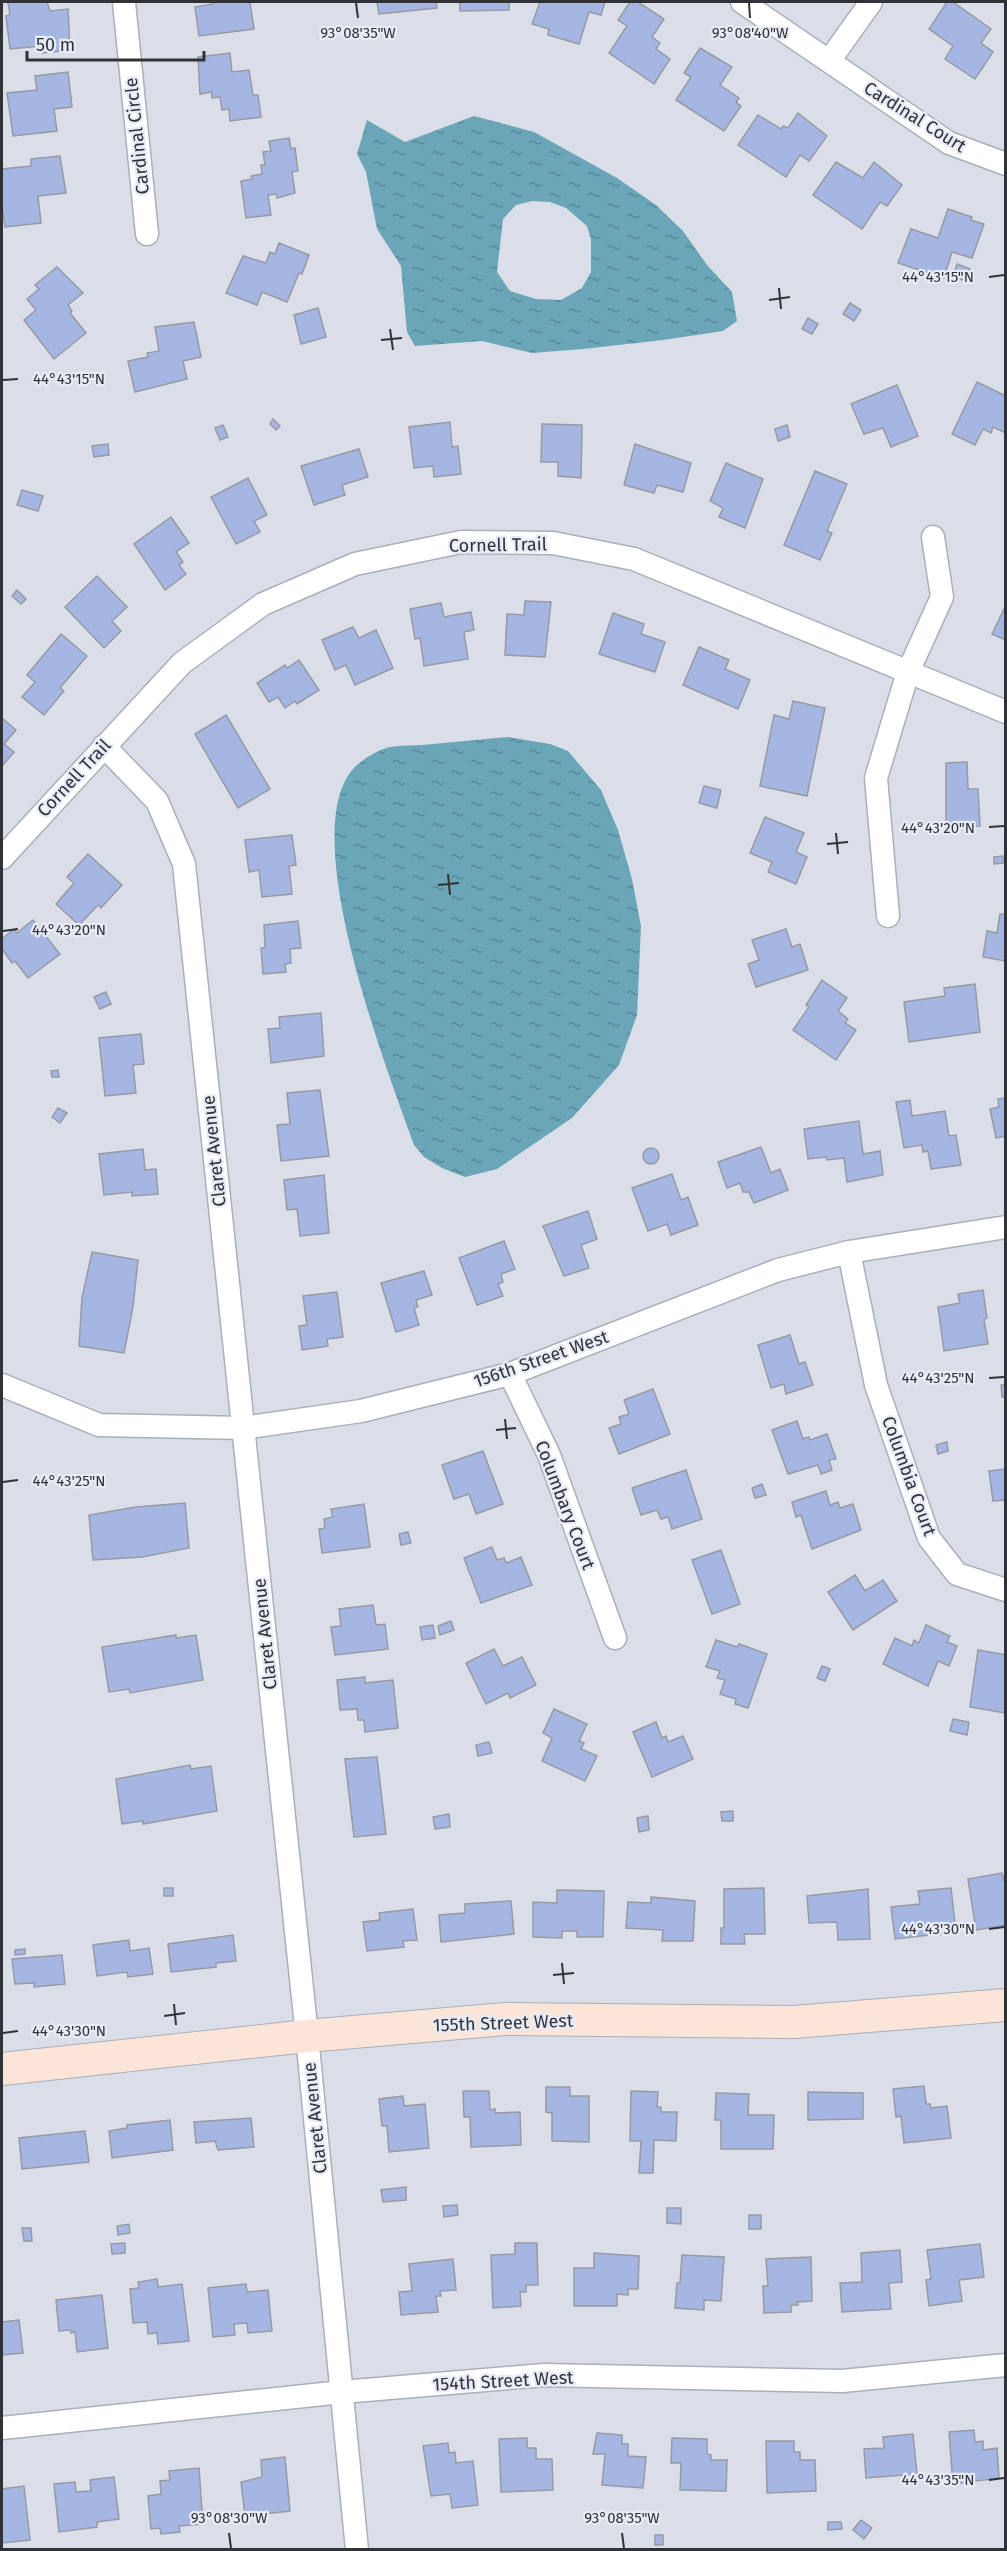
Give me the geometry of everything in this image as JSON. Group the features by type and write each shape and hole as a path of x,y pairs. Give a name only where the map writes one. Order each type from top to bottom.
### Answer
{"street":[{"name":"Cardinal Circle","path":"124,2 147,234"},
{"name":"Cardinal Court","path":"742,2 949,143 1005,164"},
{"path":"830,61 871,2"},
{"path":"888,916 876,778 908,672 942,597 933,537"},
{"name":"Cornell Trail","path":"2,858 182,663 263,604 355,564 461,542 553,543 634,559 1005,712"},
{"name":"Claret Avenue","path":"104,746 157,801 184,864 307,2036 357,2550"},
{"name":"156th Street West","path":"2,1385 99,1425 243,1428 361,1411 510,1374 778,1270 849,1252 1005,1227"},
{"name":"Columbia Court","path":"849,1252 876,1385 929,1538 957,1574 1005,1590"},
{"name":"Columbary Court","path":"510,1374 549,1455 615,1638"},
{"name":"155th Street West","path":"2,2069 307,2036 505,2019 794,2022 1005,2005"},
{"name":"154th Street West","path":"2,2428 342,2392 544,2376 842,2381 1005,2365"}],"water":[{"path":"474,116 534,132 617,178 656,205 683,231 707,265 732,292 737,321 723,331 663,340 532,353 482,341 415,346 407,332 401,266 377,229 366,172 357,154 367,120 405,142","holes":["532,201 550,202 566,208 587,226 591,240 591,272 582,288 561,300 536,299 510,291 497,272 503,219 516,205"]},
{"path":"508,737 550,744 568,751 601,790 618,830 632,879 641,926 637,1015 619,1065 572,1118 497,1169 465,1177 442,1168 424,1157 414,1145 385,1062 350,946 338,887 335,833 341,790 362,761 370,755 395,746"}],"building":[{"path":"8,2 47,2 50,11 68,9 70,50 42,53 41,46 10,49 6,16 10,15"},
{"path":"212,2 250,2 254,29 199,36 195,7 213,4"},
{"path":"377,2 436,2 437,8 379,14"},
{"path":"460,2 509,2 509,10 460,11"},
{"path":"540,2 605,2 601,15 589,12 579,44 548,35 549,29 532,24"},
{"path":"630,2 638,2 664,19 652,37 660,43 656,49 670,59 654,84 609,53 627,26 618,20"},
{"path":"947,2 953,2 991,29 981,43 993,52 975,79 945,59 953,46 929,29"},
{"path":"700,48 732,67 720,85 739,98 736,103 741,106 724,131 676,100 691,77 684,73"},
{"path":"230,53 232,72 249,70 253,95 258,95 261,117 230,121 229,109 222,110 220,97 212,98 212,92 200,94 198,57"},
{"path":"68,72 72,107 54,109 57,131 13,136 7,93 37,90 35,76"},
{"path":"798,113 827,136 809,161 800,155 786,177 738,145 758,115 781,129 783,126 788,128"},
{"path":"289,138 291,149 295,148 298,171 292,172 295,193 277,198 277,194 268,195 271,215 246,218 241,181 262,174 261,165 265,165 263,152 271,151 269,141"},
{"path":"60,156 66,193 38,196 41,223 5,227 2,206 2,169 31,166 31,159"},
{"path":"836,162 863,178 874,162 902,185 887,206 880,202 862,229 813,195"},
{"path":"948,209 972,217 971,220 984,224 972,258 952,252 944,278 898,263 911,229 938,238"},
{"path":"279,243 309,255 287,302 262,292 257,305 226,293 243,256 266,263 270,252 275,254"},
{"path":"957,264 970,269 966,281 953,277"},
{"path":"57,267 83,293 68,305 72,311 70,313 86,333 54,359 24,320 36,310 27,299 39,289 35,285"},
{"path":"850,303 861,310 854,321 843,314"},
{"path":"318,308 326,337 301,344 294,315"},
{"path":"808,318 818,324 812,334 802,329"},
{"path":"194,322 201,357 183,361 187,379 135,392 128,361 148,357 147,353 159,351 155,327"},
{"path":"977,382 1006,396 1006,433 993,427 991,433 983,429 975,445 952,434"},
{"path":"897,385 918,436 891,447 883,428 864,434 851,404"},
{"path":"273,419 280,426 276,430 270,424"},
{"path":"450,422 452,447 458,446 461,474 434,477 433,466 414,468 409,427"},
{"path":"542,424 582,425 581,478 558,476 558,462 541,462"},
{"path":"223,425 228,437 220,440 215,428"},
{"path":"787,425 790,437 778,441 775,429"},
{"path":"108,444 109,455 94,457 92,446"},
{"path":"635,444 691,463 683,492 657,485 654,493 624,485"},
{"path":"359,449 368,477 342,485 345,495 314,505 301,466"},
{"path":"726,463 763,479 745,528 719,517 723,508 710,501"},
{"path":"815,471 847,484 827,531 832,533 820,560 784,545"},
{"path":"248,478 267,515 254,521 260,532 236,544 211,497"},
{"path":"22,490 43,496 38,511 17,505"},
{"path":"171,517 189,543 176,552 183,562 179,565 186,574 165,590 134,544"},
{"path":"97,576 127,607 112,621 121,631 104,648 65,607"},
{"path":"17,590 26,599 21,604 12,596"},
{"path":"525,601 551,602 545,657 505,655 507,614 524,615"},
{"path":"441,603 444,617 471,612 474,630 464,632 468,659 424,666 420,638 415,639 410,609"},
{"path":"1006,605 1006,640 992,634"},
{"path":"613,613 644,624 641,634 665,642 655,672 599,654"},
{"path":"353,627 359,638 376,630 393,668 355,685 346,665 335,670 322,640"},
{"path":"61,634 87,656 60,688 64,691 44,715 22,697 35,682 27,675"},
{"path":"699,647 729,660 725,669 750,680 738,709 683,685"},
{"path":"299,660 319,690 297,704 295,701 285,708 278,697 269,702 257,683 285,665 287,668"},
{"path":"793,701 825,708 807,796 760,786 774,715 789,719"},
{"path":"226,715 270,789 238,808 195,734"},
{"path":"2,718 16,730 4,744 14,752 2,766"},
{"path":"967,762 968,789 978,789 980,826 946,827 946,763"},
{"path":"704,786 721,790 717,808 699,803"},
{"path":"765,817 804,833 796,852 807,857 796,884 768,872 772,862 750,853"},
{"path":"292,835 296,865 289,866 292,894 262,897 259,870 249,872 245,840"},
{"path":"88,854 122,885 101,908 98,905 79,925 56,904 74,883 67,877"},
{"path":"1003,856 1003,863 994,864 994,857"},
{"path":"1000,914 1006,915 1006,961 983,957 987,931 997,933"},
{"path":"33,920 60,954 28,978 15,961 12,963 2,949 2,939 14,929 17,933"},
{"path":"298,921 301,948 290,949 291,963 285,964 286,972 263,974 261,948 265,948 264,925"},
{"path":"786,929 792,947 800,944 808,970 756,987 748,964 759,960 752,940"},
{"path":"822,980 847,998 838,1011 848,1019 845,1023 856,1030 836,1060 793,1030 809,1007 806,1005"},
{"path":"975,984 980,1032 909,1042 904,1002 945,996 944,988"},
{"path":"106,992 111,1004 100,1009 94,997"},
{"path":"321,1013 324,1056 271,1063 268,1029 280,1028 279,1017"},
{"path":"141,1034 144,1064 133,1065 136,1093 105,1096 99,1038"},
{"path":"58,1070 59,1077 52,1077 51,1071"},
{"path":"320,1090 329,1156 281,1161 277,1125 290,1124 287,1093"},
{"path":"1006,1098 1006,1136 996,1138 990,1109 999,1107 998,1099"},
{"path":"910,1100 912,1116 945,1111 949,1136 956,1135 961,1165 931,1169 928,1151 923,1152 922,1145 904,1148 896,1102"},
{"path":"58,1108 67,1113 60,1123 52,1117"},
{"path":"859,1121 863,1154 880,1151 883,1175 847,1182 844,1158 808,1159 804,1129"},
{"path":"761,1147 771,1173 780,1169 788,1190 754,1203 749,1192 743,1192 740,1183 727,1188 718,1162"},
{"path":"651,1148 657,1150 659,1156 657,1162 651,1164 645,1162 643,1156 645,1150"},
{"path":"143,1149 145,1170 156,1169 158,1194 132,1196 132,1192 104,1195 99,1154"},
{"path":"672,1174 681,1200 688,1197 698,1225 671,1235 667,1224 648,1231 632,1188"},
{"path":"324,1175 329,1233 300,1236 297,1209 287,1210 284,1180"},
{"path":"588,1211 597,1239 581,1245 589,1268 564,1276 543,1226"},
{"path":"504,1241 515,1269 501,1274 503,1282 498,1284 503,1296 477,1305 459,1258"},
{"path":"92,1252 138,1260 133,1307 124,1353 79,1346 82,1298"},
{"path":"424,1271 432,1295 416,1300 418,1307 414,1308 419,1325 396,1332 381,1283"},
{"path":"983,1290 988,1344 944,1351 938,1307 960,1303 958,1294"},
{"path":"337,1292 343,1337 327,1339 328,1346 302,1350 299,1326 307,1325 303,1296"},
{"path":"790,1335 799,1364 805,1362 813,1385 786,1394 784,1384 771,1388 758,1345"},
{"path":"1001,1385 1006,1385 1006,1397 1002,1397"},
{"path":"653,1389 670,1434 619,1454 609,1428 621,1424 619,1417 629,1414 624,1400"},
{"path":"797,1421 803,1439 809,1437 810,1440 827,1434 836,1459 829,1460 832,1470 821,1474 818,1465 788,1474 772,1430"},
{"path":"947,1442 948,1451 938,1454 936,1445"},
{"path":"483,1451 503,1504 476,1514 469,1494 454,1499 442,1465"},
{"path":"1006,1469 1006,1500 993,1501 989,1471"},
{"path":"686,1470 702,1519 672,1529 668,1517 661,1519 657,1510 641,1515 632,1488"},
{"path":"762,1484 766,1495 755,1498 752,1488"},
{"path":"826,1491 830,1505 838,1502 840,1508 853,1504 861,1530 812,1549 801,1515 796,1517 792,1502"},
{"path":"185,1503 189,1548 142,1557 93,1560 89,1515 136,1507"},
{"path":"364,1504 370,1547 322,1553 319,1529 325,1528 324,1519 333,1517 331,1509"},
{"path":"408,1532 411,1543 401,1545 399,1534"},
{"path":"492,1547 497,1560 504,1558 506,1563 521,1557 532,1585 481,1603 464,1558"},
{"path":"721,1550 740,1604 712,1614 692,1560"},
{"path":"855,1575 865,1591 883,1580 897,1601 853,1630 828,1592"},
{"path":"373,1605 376,1625 385,1624 388,1649 335,1655 331,1627 341,1626 339,1609"},
{"path":"451,1621 454,1630 440,1635 438,1626"},
{"path":"433,1625 435,1638 422,1640 420,1627"},
{"path":"926,1625 950,1636 947,1642 957,1646 949,1666 938,1661 928,1686 883,1664 895,1638 912,1646 914,1640 919,1643"},
{"path":"176,1635 176,1638 196,1635 203,1680 130,1693 129,1689 109,1692 102,1647"},
{"path":"716,1640 737,1647 739,1644 767,1654 748,1708 735,1704 736,1699 720,1694 725,1680 717,1678 720,1671 706,1667"},
{"path":"494,1649 503,1666 522,1657 536,1685 510,1698 508,1693 486,1704 466,1663"},
{"path":"978,1650 1006,1655 1006,1713 970,1707"},
{"path":"822,1666 830,1669 825,1681 817,1678"},
{"path":"365,1677 365,1683 393,1680 398,1728 365,1732 364,1720 358,1720 357,1709 340,1710 337,1680"},
{"path":"554,1709 587,1724 579,1741 584,1743 581,1749 597,1756 585,1781 542,1761 552,1738 543,1733"},
{"path":"953,1719 969,1722 967,1735 950,1731"},
{"path":"656,1722 662,1738 666,1736 668,1742 683,1736 693,1759 652,1777 633,1732"},
{"path":"489,1742 492,1753 478,1756 476,1745"},
{"path":"377,1757 386,1834 354,1837 345,1759"},
{"path":"190,1765 191,1769 211,1766 217,1811 143,1824 143,1821 122,1824 116,1779"},
{"path":"733,1811 733,1821 722,1821 721,1812"},
{"path":"449,1814 450,1827 435,1829 433,1817"},
{"path":"648,1816 649,1830 639,1832 637,1818"},
{"path":"1002,1873 1006,1888 1006,1925 976,1930 968,1879"},
{"path":"164,1888 173,1888 173,1896 164,1896"},
{"path":"764,1888 765,1934 744,1934 745,1944 721,1944 721,1928 724,1928 724,1889"},
{"path":"951,1888 956,1932 895,1939 891,1907 920,1904 918,1891"},
{"path":"868,1889 870,1939 838,1940 837,1922 809,1923 807,1896"},
{"path":"557,1890 604,1891 603,1937 577,1937 577,1931 562,1931 562,1938 533,1937 533,1902 557,1903"},
{"path":"651,1897 695,1901 693,1941 662,1941 663,1930 626,1928 628,1902 651,1903"},
{"path":"511,1901 514,1934 441,1942 439,1915 465,1913 465,1904"},
{"path":"413,1909 417,1940 403,1941 404,1947 367,1951 363,1922 380,1920 379,1913"},
{"path":"233,1935 236,1961 216,1963 216,1967 171,1972 168,1944"},
{"path":"129,1940 130,1951 149,1948 153,1974 128,1977 127,1972 97,1976 93,1945"},
{"path":"25,1949 25,1954 15,1955 15,1950"},
{"path":"62,1955 65,1984 34,1987 34,1983 15,1984 12,1959"},
{"path":"924,2086 926,2104 930,2104 931,2108 947,2106 951,2138 904,2143 901,2116 896,2117 893,2089"},
{"path":"546,2087 570,2087 570,2096 589,2096 589,2142 552,2141 552,2113 546,2112"},
{"path":"463,2091 489,2091 490,2110 495,2109 495,2113 520,2112 521,2145 471,2147 470,2117 464,2117"},
{"path":"631,2091 658,2092 657,2107 661,2107 661,2112 677,2112 676,2141 654,2140 653,2173 639,2173 641,2141 630,2141"},
{"path":"808,2092 863,2093 863,2119 808,2120"},
{"path":"716,2093 749,2094 748,2115 774,2115 773,2149 721,2149 721,2120 715,2120"},
{"path":"403,2096 404,2106 425,2104 429,2148 389,2152 387,2126 382,2126 379,2099"},
{"path":"251,2118 254,2147 218,2150 215,2141 196,2143 194,2122"},
{"path":"170,2120 173,2150 112,2158 109,2131 127,2128 127,2125"},
{"path":"85,2131 89,2162 22,2169 19,2138"},
{"path":"406,2187 406,2200 383,2202 381,2190"},
{"path":"457,2205 458,2215 444,2217 443,2206"},
{"path":"667,2208 681,2208 681,2224 667,2223"},
{"path":"749,2215 761,2215 761,2229 749,2229"},
{"path":"129,2224 130,2233 118,2235 117,2226"},
{"path":"22,2228 31,2228 32,2241 24,2241"},
{"path":"125,2243 125,2253 112,2254 111,2244"},
{"path":"515,2243 537,2243 538,2285 526,2285 526,2292 520,2292 521,2306 493,2308 491,2255 515,2254"},
{"path":"980,2244 984,2277 959,2280 962,2301 929,2306 926,2280 931,2279 927,2250"},
{"path":"900,2250 902,2282 889,2283 891,2309 842,2312 840,2283 862,2282 861,2253"},
{"path":"594,2253 639,2256 638,2289 628,2289 628,2295 617,2294 617,2306 574,2306 574,2268 594,2268"},
{"path":"682,2255 724,2257 721,2301 704,2300 704,2310 675,2308"},
{"path":"811,2257 812,2301 797,2302 798,2305 791,2305 791,2312 764,2313 763,2286 768,2286 766,2259"},
{"path":"453,2259 456,2290 440,2291 441,2296 436,2296 438,2312 401,2315 399,2292 412,2291 409,2264"},
{"path":"157,2279 158,2287 182,2284 189,2341 158,2344 157,2333 148,2334 147,2322 133,2323 130,2289 139,2288 138,2282"},
{"path":"246,2284 247,2292 268,2290 272,2331 248,2333 247,2323 234,2324 235,2335 213,2337 208,2288"},
{"path":"102,2295 108,2348 77,2352 75,2332 59,2331 56,2300"},
{"path":"19,2320 23,2353 2,2355 2,2322"},
{"path":"974,2430 975,2442 983,2441 983,2450 997,2448 999,2478 953,2484 949,2432"},
{"path":"597,2433 622,2435 622,2444 628,2444 628,2456 646,2457 643,2488 602,2485 605,2454 593,2454"},
{"path":"913,2434 917,2474 866,2478 864,2449 884,2448 883,2437"},
{"path":"527,2438 527,2448 536,2448 536,2459 552,2459 553,2490 501,2492 499,2439"},
{"path":"672,2438 707,2439 707,2454 711,2455 711,2460 727,2460 726,2491 680,2490 681,2463 671,2463"},
{"path":"766,2441 794,2441 794,2452 800,2452 800,2460 815,2460 816,2491 767,2493"},
{"path":"448,2443 449,2453 455,2452 456,2463 473,2461 478,2505 452,2508 450,2494 431,2496 423,2446"},
{"path":"285,2457 290,2511 245,2516 241,2482 262,2477 261,2460"},
{"path":"199,2468 203,2524 179,2526 180,2532 161,2534 160,2528 151,2529 148,2496 161,2494 160,2481 170,2480 169,2471"},
{"path":"114,2477 119,2519 97,2522 97,2527 59,2532 54,2484 75,2482 76,2492 91,2491 90,2480"},
{"path":"24,2486 30,2540 2,2543 2,2489"},
{"path":"861,2520 872,2528 864,2539 853,2530"},
{"path":"828,2522 841,2522 842,2529 828,2530"},
{"path":"655,2535 663,2535 663,2545 655,2545"}]}
